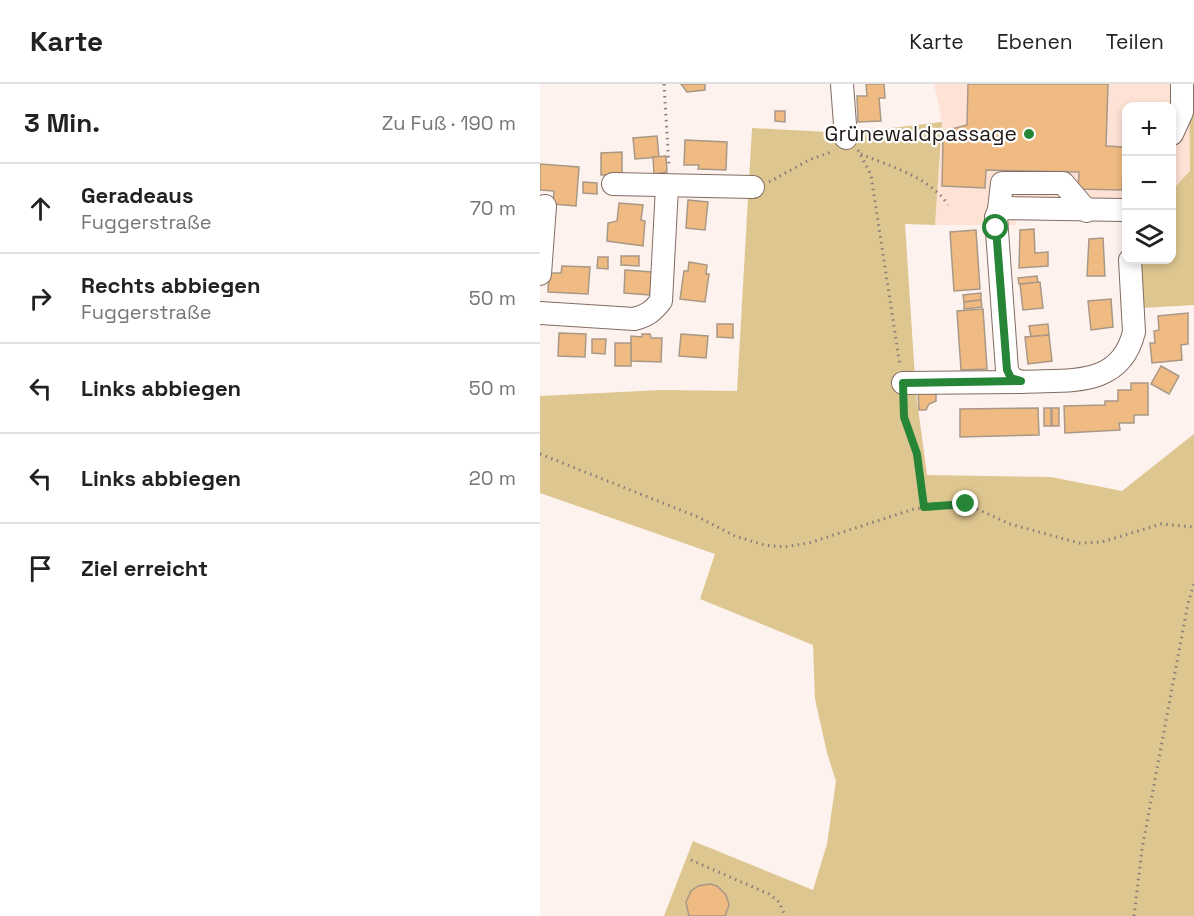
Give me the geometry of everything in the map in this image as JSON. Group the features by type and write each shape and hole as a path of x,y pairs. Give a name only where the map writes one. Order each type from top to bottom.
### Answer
{"street":[{"path":"842,84 850,149"},
{"path":"1176,125 1182,112 1182,84"},
{"path":"613,184 753,188"},
{"path":"540,313 634,319 645,317 654,310 661,301 669,186"},
{"path":"540,274 545,206"},
{"path":"1021,381 1011,378 1007,370 996,237 996,217 999,210 1004,208 1122,210"},
{"path":"903,383 1096,377 1118,365 1128,350 1134,333 1130,264"}],"path":[{"path":"664,84 669,186"},
{"path":"850,149 871,175 903,383 904,417 917,454 924,507"},
{"path":"753,188 809,160 850,149 920,180 941,195 948,205"},
{"path":"540,454 698,517 735,536 764,545 783,547 801,544 924,507 966,504 1010,524 1079,543 1102,542 1161,524 1194,527"},
{"path":"1134,916 1142,849 1188,603 1194,584"},
{"path":"691,860 770,894 779,902 785,916"}],"shaded area":[{"path":"934,84 1189,84 1190,171 1176,186 1176,102 1122,102 1122,220 1016,213 1016,225 935,225 942,122"},
{"path":"1189,84 1194,84 1194,305 1142,308 1141,264 1176,264 1176,186 1190,171"},
{"path":"942,122 935,225 905,224 916,393 927,475 1051,477 1122,491 1194,434 1194,916 664,916 693,841 813,890 827,844 836,781 815,699 813,645 700,599 715,554 540,493 540,396 662,390 737,391 752,128 848,133"}],"building":[{"path":"681,84 705,84 705,90 687,92"},
{"path":"866,84 884,84 885,98 879,98 881,121 858,122 857,96 867,96"},
{"name":"Grünewaldpassage","path":"968,84 1108,84 1106,146 1122,147 1122,190 1078,189 1079,172 986,170 985,188 942,186 943,139 951,139 951,129 967,125"},
{"path":"775,111 785,111 785,122 775,121"},
{"path":"657,136 659,157 635,159 633,138"},
{"path":"685,140 727,142 726,170 698,169 699,165 684,165"},
{"path":"622,152 622,175 601,175 601,153"},
{"path":"666,156 667,172 654,174 653,157"},
{"path":"540,164 579,167 576,206 553,204 554,191 540,190"},
{"path":"583,182 597,183 597,194 583,193"},
{"path":"688,200 708,202 705,230 686,228"},
{"path":"619,203 643,205 641,220 645,221 643,246 607,241 608,223 617,221"},
{"path":"1034,229 1035,253 1048,252 1048,266 1019,268 1020,230"},
{"path":"976,230 980,289 954,291 950,232"},
{"path":"1103,238 1105,276 1087,276 1089,239"},
{"path":"621,256 639,256 639,266 621,265"},
{"path":"598,257 608,257 608,269 597,268"},
{"path":"689,262 707,265 706,274 709,274 705,302 680,299 684,271 688,271"},
{"path":"562,266 590,267 588,294 548,292 549,273 561,273"},
{"path":"625,270 652,272 650,295 624,293"},
{"path":"1037,276 1038,283 1019,284 1018,278"},
{"path":"1040,282 1043,308 1023,310 1020,284"},
{"path":"981,293 981,300 964,302 963,295"},
{"path":"1111,299 1113,327 1091,330 1088,301"},
{"path":"981,300 982,307 964,309 964,302"},
{"path":"983,309 987,369 961,370 957,311"},
{"path":"1188,313 1188,344 1181,345 1182,360 1152,363 1150,343 1155,343 1154,331 1159,330 1158,316"},
{"path":"717,324 733,324 733,338 717,337"},
{"path":"1048,324 1049,335 1031,337 1029,326"},
{"path":"559,333 586,334 585,357 558,356"},
{"path":"642,334 650,334 651,338 662,338 661,362 631,361 631,336 642,337"},
{"path":"681,334 708,336 706,358 679,356"},
{"path":"1049,335 1052,361 1028,364 1025,337"},
{"path":"592,339 606,339 605,354 592,353"},
{"path":"615,343 631,343 631,366 615,366"},
{"path":"1161,366 1179,376 1169,394 1151,384"},
{"path":"1131,383 1148,383 1148,415 1134,415 1134,423 1119,423 1120,430 1065,433 1064,406 1105,405 1105,401 1118,401 1118,390 1131,390"},
{"path":"936,391 936,401 929,404 926,410 919,410 918,392"},
{"path":"1038,408 1039,435 960,437 960,409"},
{"path":"1044,408 1051,408 1051,426 1044,426"},
{"path":"1052,408 1059,408 1059,426 1052,426"},
{"path":"710,884 717,886 726,895 729,905 725,916 689,916 686,902 691,891 698,886"}],"place":[{"name":"Grünewaldpassage","path":"1029,134"}],"route":[{"path":"966,504 924,507 917,454 904,417 903,383 1021,381 1011,378 1007,370 996,228"}]}
